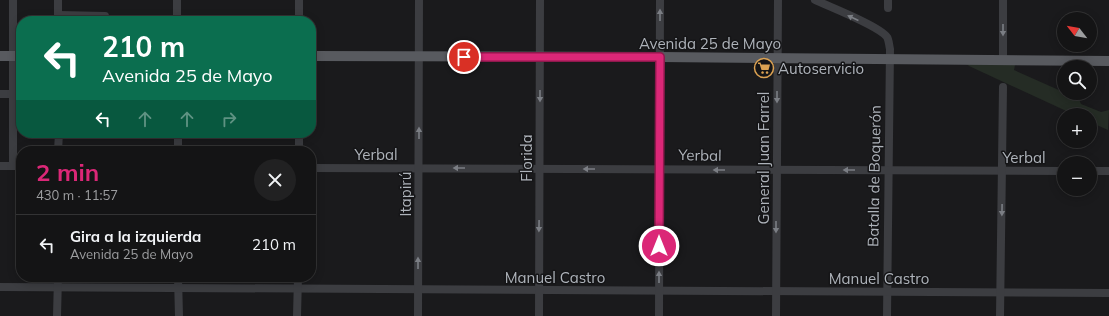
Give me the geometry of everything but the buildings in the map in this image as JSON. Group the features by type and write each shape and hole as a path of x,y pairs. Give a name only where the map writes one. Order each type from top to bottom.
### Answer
{"main road":[{"path":"0,56 16,56"},
{"name":"Avenida 25 de Mayo","path":"316,56 1109,61"}],"street":[{"path":"13,0 16,42"},
{"path":"58,0 58,16"},
{"path":"177,16 178,0"},
{"path":"299,0 299,16"},
{"name":"Itapirú","path":"418,316 419,0"},
{"name":"Florida","path":"539,316 540,0"},
{"path":"659,316 660,0"},
{"name":"General Juan Farrel","path":"776,316 778,0"},
{"name":"Batalla de Boquerón","path":"815,0 876,28 887,37 890,49 887,316"},
{"path":"1003,0 1003,60"},
{"path":"1000,316 1003,87"},
{"path":"0,94 16,94"},
{"path":"0,166 16,166"},
{"name":"Yerbal","path":"316,168 1057,171"},
{"path":"1097,171 1109,171"},
{"path":"57,316 58,282"},
{"path":"178,282 179,316"},
{"path":"297,316 298,282"},
{"name":"Manuel Castro","path":"0,287 298,288 659,292 776,291 1109,293"}],"shaded area":[{"path":"967,64 1015,65 1014,70 1057,89 1057,100 1079,100 1081,104 1091,108 1060,108"},
{"path":"1097,110 1101,112 1109,110 1108,130 1097,125"}],"place":[{"name":"Autoservicio","path":"764,68"}],"route":[{"path":"464,57 660,57 659,246"}]}
